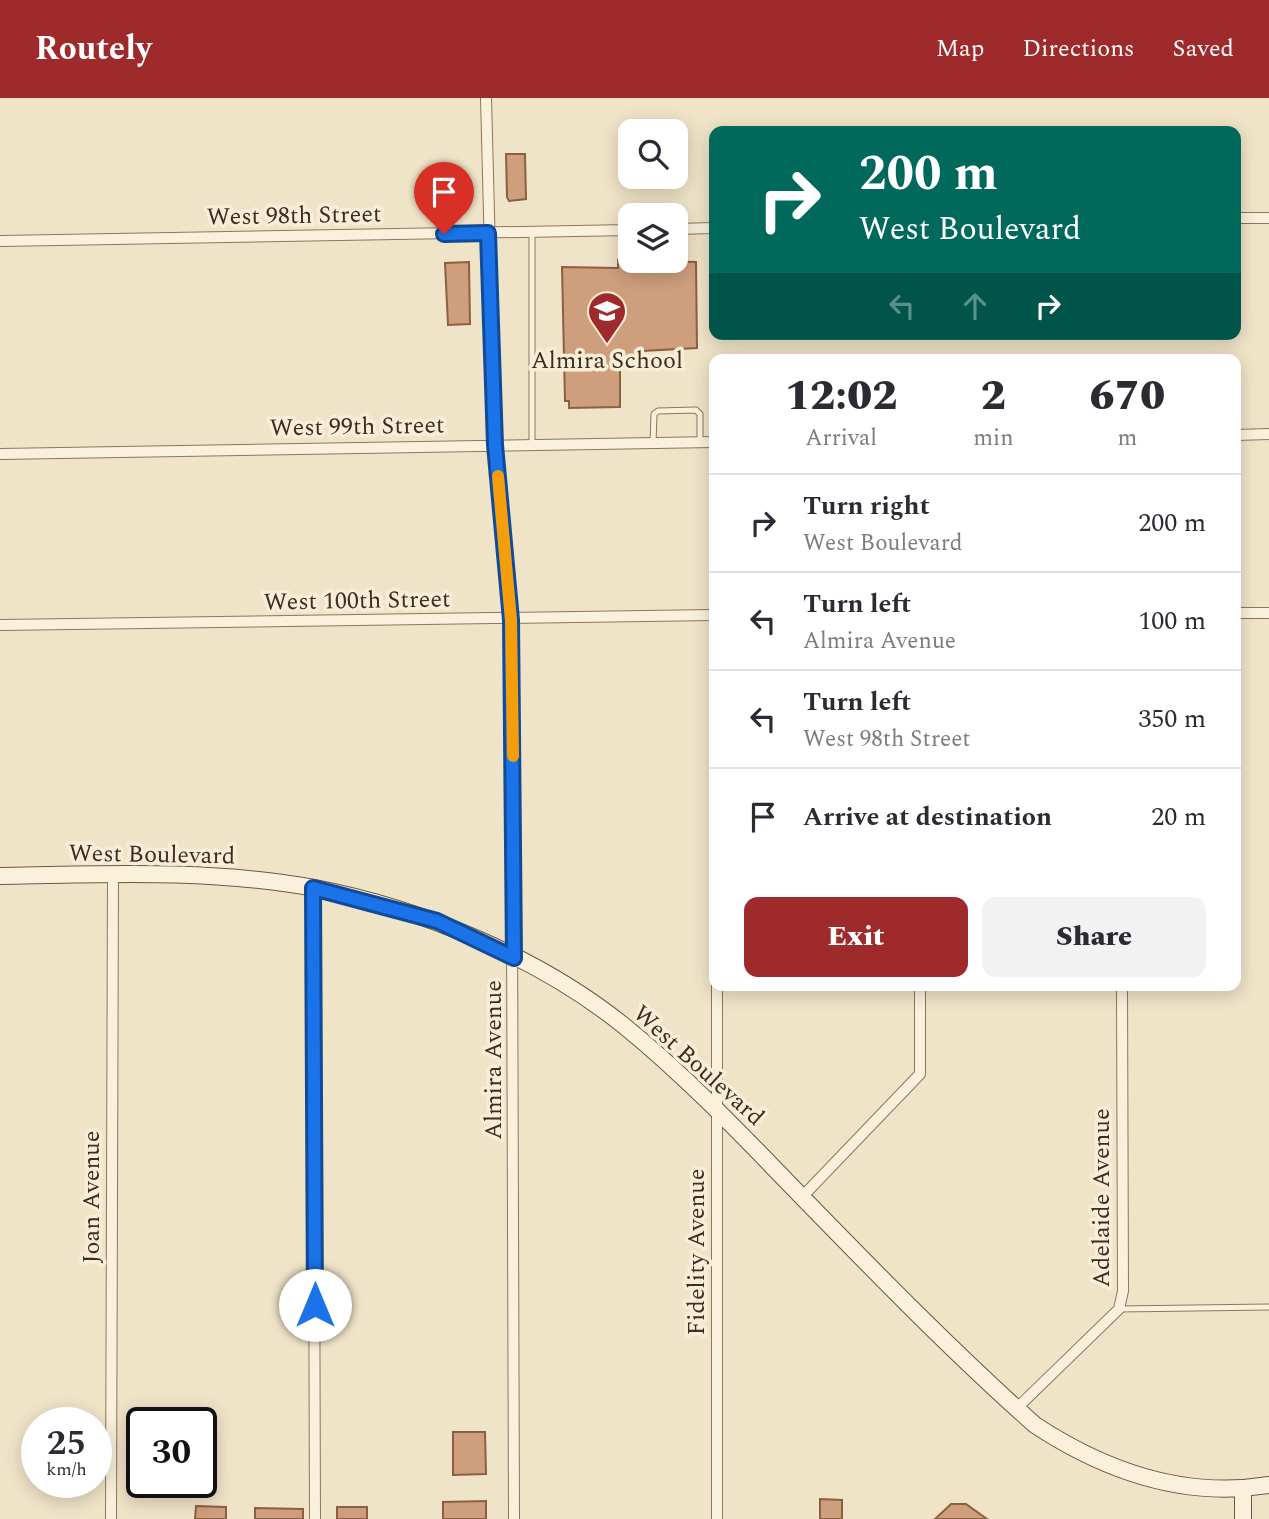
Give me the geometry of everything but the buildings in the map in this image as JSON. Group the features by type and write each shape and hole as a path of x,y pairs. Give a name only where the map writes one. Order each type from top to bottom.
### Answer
{"street":[{"name":"Almira Avenue","path":"486,98 495,445 511,620 514,1519"},
{"path":"1241,218 1269,218"},
{"path":"688,229 709,229"},
{"name":"West 98th Street","path":"0,241 618,230"},
{"path":"1241,435 1269,435"},
{"name":"West 99th Street","path":"0,454 709,442"},
{"path":"1241,613 1269,613"},
{"name":"West 100th Street","path":"0,625 511,620 709,615"},
{"name":"Joan Avenue","path":"111,1519 113,874"},
{"name":"West Boulevard","path":"0,876 211,876 313,888 437,921 514,958 620,1022 717,1107 802,1197 1016,1409 1063,1443 1118,1469 1169,1484 1243,1489 1269,1485"},
{"path":"313,888 316,1519"},
{"name":"Fidelity Avenue","path":"717,991 717,1519"},
{"path":"802,1197 920,1074 920,991"},
{"name":"Adelaide Avenue","path":"1016,1409 1119,1309 1123,1291 1122,991"},
{"path":"1243,1489 1243,1519"}],"lane":[{"path":"531,232 532,444"},
{"path":"653,443 654,415 658,411 696,410 699,414 699,442"},
{"path":"1119,1309 1269,1307"}],"slow traffic":[{"path":"498,476 511,620 513,756"}],"place":[{"name":"Almira School","path":"607,345"}],"route":[{"path":"315,1305 313,888 358,897 437,921 514,958 511,620 495,445 488,233 444,234"}]}
